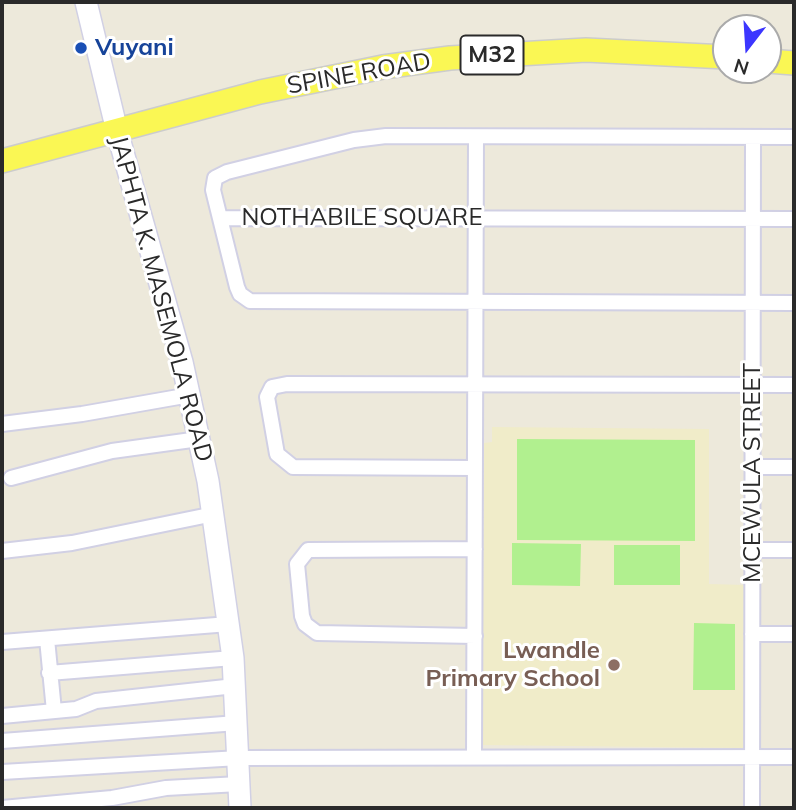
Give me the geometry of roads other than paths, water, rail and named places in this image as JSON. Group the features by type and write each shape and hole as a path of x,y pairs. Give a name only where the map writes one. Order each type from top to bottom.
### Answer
{"main road":[{"name":"JAPHTA K. MASEMOLA ROAD","path":"86,2 117,131 190,395 214,514 233,659 240,808"},
{"name":"SPINE ROAD","path":"2,161 321,78 450,58 586,50 712,56"}],"street":[{"path":"474,755 476,137"},
{"name":"MCEWULA STREET","path":"752,808 753,137"},
{"name":"NOTHABILE SQUARE","path":"794,137 369,138 227,172 213,183 221,218 794,219"},
{"path":"221,218 237,287 240,294 250,301 794,303"},
{"path":"474,468 293,467 277,454 266,403 272,387 287,384 794,385"},
{"path":"2,424 108,410 190,395"},
{"path":"11,478 113,451 199,439"},
{"path":"752,467 794,467"},
{"path":"2,551 72,543 214,514"},
{"path":"475,549 308,550 297,564 302,616 305,624 317,633 475,636"},
{"path":"752,550 794,550"},
{"path":"2,642 229,624"},
{"path":"752,634 794,634"},
{"path":"47,639 54,711"},
{"path":"49,673 233,659"},
{"path":"2,716 76,709 96,701 235,686"},
{"path":"2,741 237,723"},
{"path":"2,772 239,758 474,755 794,757"},
{"path":"2,808 112,798 166,788 239,784"}],"place":[{"name":"Vuyani","path":"81,48"},
{"name":"Lwandle Primary School","path":"614,665"}]}
